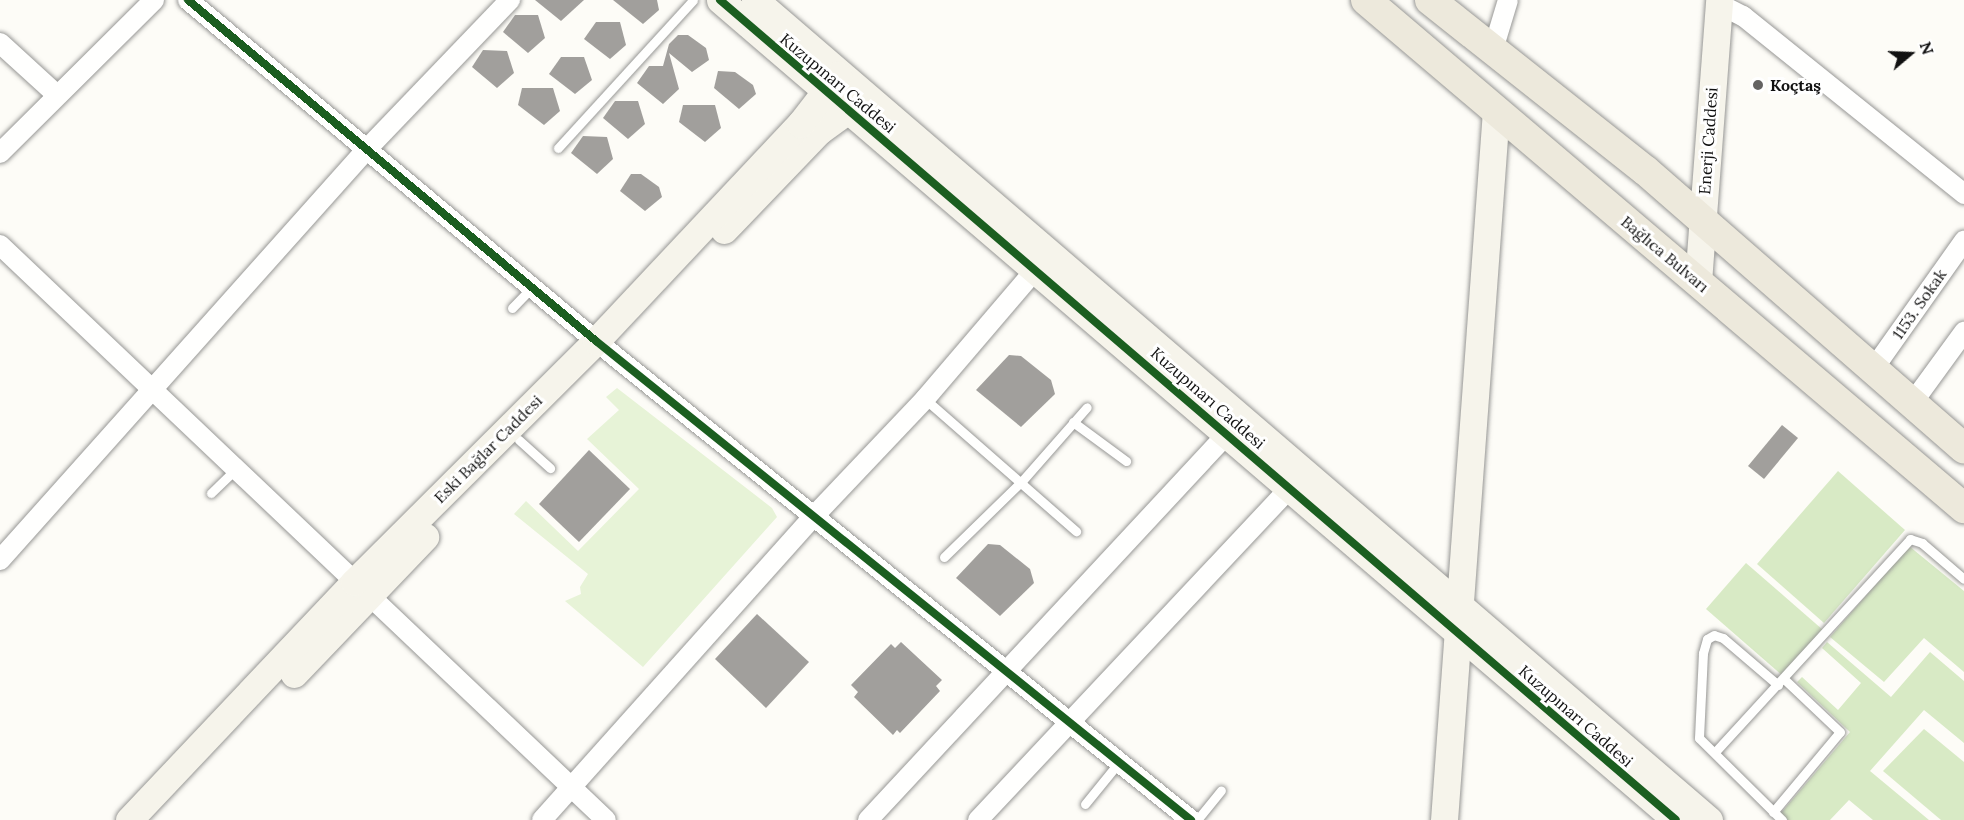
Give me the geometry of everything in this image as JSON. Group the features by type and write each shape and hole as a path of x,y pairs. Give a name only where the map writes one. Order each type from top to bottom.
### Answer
{"main road":[{"name":"Bağlıca Bulvarı","path":"1366,0 1964,508"},
{"path":"1430,0 1492,53 1646,171 1964,448"}],"street":[{"path":"0,153 153,0"},
{"path":"188,0 602,345 1071,720 1191,820"},
{"path":"0,560 367,149 510,0"},
{"name":"Kuzupınarı Caddesi","path":"720,0 859,103 1459,619 1677,820"},
{"name":"Kuzupınarı Caddesi","path":"755,0 832,81"},
{"path":"1492,53 1509,0"},
{"path":"1725,2 1964,194"},
{"name":"Enerji Caddesi","path":"1698,282 1702,221 1725,2"},
{"path":"0,43 57,95"},
{"name":"Eski Bağlar Caddesi","path":"154,820 362,589 519,440 800,124 832,81"},
{"name":"Kuzupınarı Caddesi","path":"859,103 1036,269 1291,487 1709,820"},
{"name":"Eski Bağlar Caddesi","path":"129,820 362,589 602,345 819,131 859,103"},
{"path":"1444,820 1496,111"},
{"name":"1153. Sokak","path":"1874,368 1964,241"},
{"path":"0,245 606,820"},
{"path":"542,820 815,515 925,399 1036,269"},
{"path":"1913,402 1964,332"},
{"path":"868,820 1228,433"},
{"path":"978,820 1291,487"}],"lane":[{"path":"558,148 693,0"},
{"path":"512,308 532,287"},
{"path":"925,399 1022,481 1076,531"},
{"path":"944,556 1022,481 1087,406"},
{"path":"1072,422 1126,461"},
{"path":"519,440 550,468"},
{"path":"211,493 236,469"},
{"path":"1715,752 1781,682 1897,549 1910,539 1922,543 1964,579"},
{"path":"1773,812 1840,732 1781,682 1723,638 1714,635 1707,639 1703,653 1699,738 1715,752 1773,812 1782,820"},
{"path":"1085,804 1120,761"},
{"path":"1197,820 1221,790"}],"green space":[{"path":"617,388 772,508 777,517 643,667 565,601 581,594 580,587 588,574 514,514 526,501 578,551 639,489 587,439 619,410 606,397"},
{"path":"1838,471 1905,530 1824,623 1757,564"},
{"path":"1909,546 1964,591 1964,672 1924,638 1884,682 1830,637"},
{"path":"1746,563 1823,630 1783,676 1706,609"},
{"path":"1827,642 1891,697 1930,652 1964,681 1964,743 1924,710 1870,771 1929,820 1873,820 1849,800 1830,820 1788,820 1780,814 1850,732 1797,682 1802,677 1838,710 1861,683 1822,648"},
{"path":"1924,729 1964,762 1964,820 1941,820 1883,771"}],"building":[{"path":"535,0 584,0 561,21"},
{"path":"613,0 657,0 659,10 643,24"},
{"path":"515,15 538,15 545,38 528,53 503,32"},
{"path":"596,22 620,22 626,45 610,59 584,39"},
{"path":"678,35 688,35 706,48 709,60 692,72 669,53 679,89 663,104 637,83 649,66 663,66 669,44"},
{"path":"483,50 507,51 514,73 497,88 472,67"},
{"path":"561,57 584,57 592,80 575,94 549,74"},
{"path":"718,71 735,72 753,85 756,94 739,109 714,88"},
{"path":"522,88 553,88 560,111 544,125 518,105"},
{"path":"615,101 638,101 645,124 628,139 603,118"},
{"path":"683,105 715,105 721,128 705,142 679,122"},
{"path":"583,136 607,137 613,159 597,174 571,153"},
{"path":"631,174 641,174 659,187 662,197 645,211 620,191"},
{"path":"1009,355 1021,356 1051,380 1055,394 1021,427 976,390"},
{"path":"1782,425 1798,438 1764,479 1748,466"},
{"path":"589,450 630,489 579,542 539,504"},
{"path":"988,544 1000,545 1030,569 1034,583 1000,616 956,578"},
{"path":"757,614 809,662 766,708 715,659"},
{"path":"901,642 942,680 936,686 940,691 900,733 897,730 893,735 854,697 858,692 851,685 891,644 895,648"}],"cycle path":[{"path":"188,0 596,341 1191,820"},
{"path":"720,0 1676,820"}],"place":[{"name":"Koçtaş","path":"1758,85"}]}
